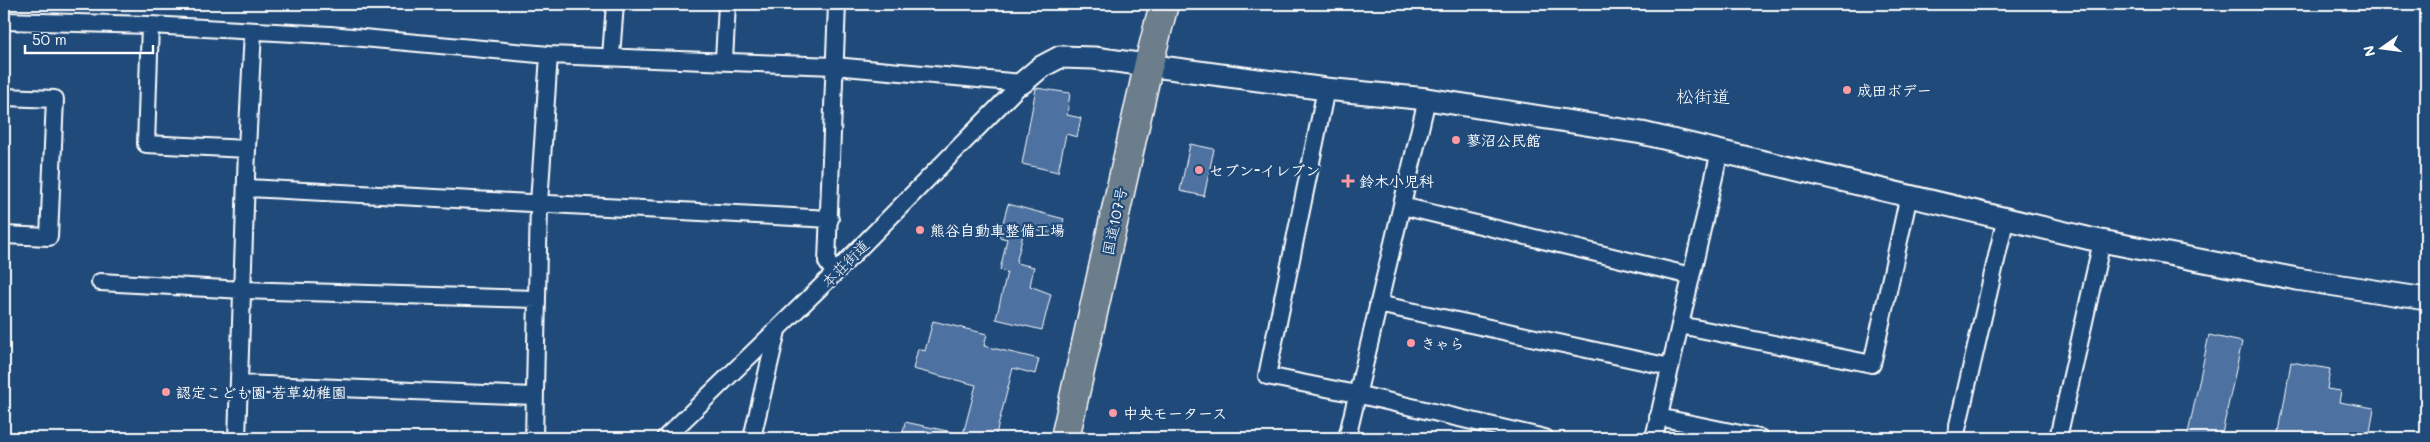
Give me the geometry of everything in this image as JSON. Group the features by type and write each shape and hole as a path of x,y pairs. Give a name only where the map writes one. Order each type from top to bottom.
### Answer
{"highway":[{"name":"国道107号","path":"1065,438 1148,66 1164,4"}],"street":[{"path":"611,56 615,4"},
{"path":"724,60 728,4"},
{"path":"835,273 827,262 836,4"},
{"path":"4,21 150,25 330,35 548,55 724,60 834,66 1022,83 1041,68 1060,57 1094,58 1326,89 1427,99 1642,133 2102,241 2297,279 2426,299"},
{"path":"150,25 146,144 247,149"},
{"path":"237,438 253,31"},
{"path":"534,438 539,203 548,55"},
{"name":"本荘街道","path":"665,438 777,331 1022,83"},
{"path":"1326,89 1267,376 1356,394 1545,438"},
{"path":"4,97 55,100 49,237 4,235"},
{"path":"1347,438 1427,99"},
{"path":"1654,438 1720,151"},
{"path":"246,188 830,219"},
{"path":"1680,325 1872,364 1909,195"},
{"path":"1402,206 1691,276"},
{"path":"1955,438 2006,217"},
{"path":"2058,438 2102,241"},
{"path":"100,282 243,290 536,299"},
{"path":"1378,304 1670,367"},
{"path":"752,438 777,331"},
{"path":"239,384 534,396"},
{"path":"1658,417 1760,438"}],"building":[{"path":"1036,88 1070,93 1067,115 1081,118 1077,137 1066,134 1058,172 1022,164"},
{"path":"1190,144 1214,149 1204,196 1180,191"},
{"path":"1008,204 1064,219 1059,236 1025,227 1016,263 1034,267 1030,286 1051,294 1042,330 996,319 1007,272 1000,270 1007,239 999,237"},
{"path":"933,321 987,334 984,346 1039,359 1035,374 1013,368 995,438 962,438 976,385 913,369 918,349 925,351"},
{"path":"2209,335 2242,342 2221,438 2187,438"},
{"path":"2291,362 2330,369 2327,389 2341,391 2339,402 2374,408 2369,438 2278,438"},
{"path":"905,422 952,432 952,438 902,438"}],"place":[{"name":"成田ボデー","path":"1847,90"},
{"name":"蓼沼公民館","path":"1456,140"},
{"name":"セブン-イレブン","path":"1199,170"},
{"name":"鈴木小児科","path":"1348,181"},
{"name":"熊谷自動車整備工場","path":"920,230"},
{"name":"きゃら","path":"1411,343"},
{"name":"認定こども園 若草幼稚園","path":"166,392"},
{"name":"中央モータース","path":"1113,413"}],"district":[{"name":"松街道","path":"1703,96"}]}
